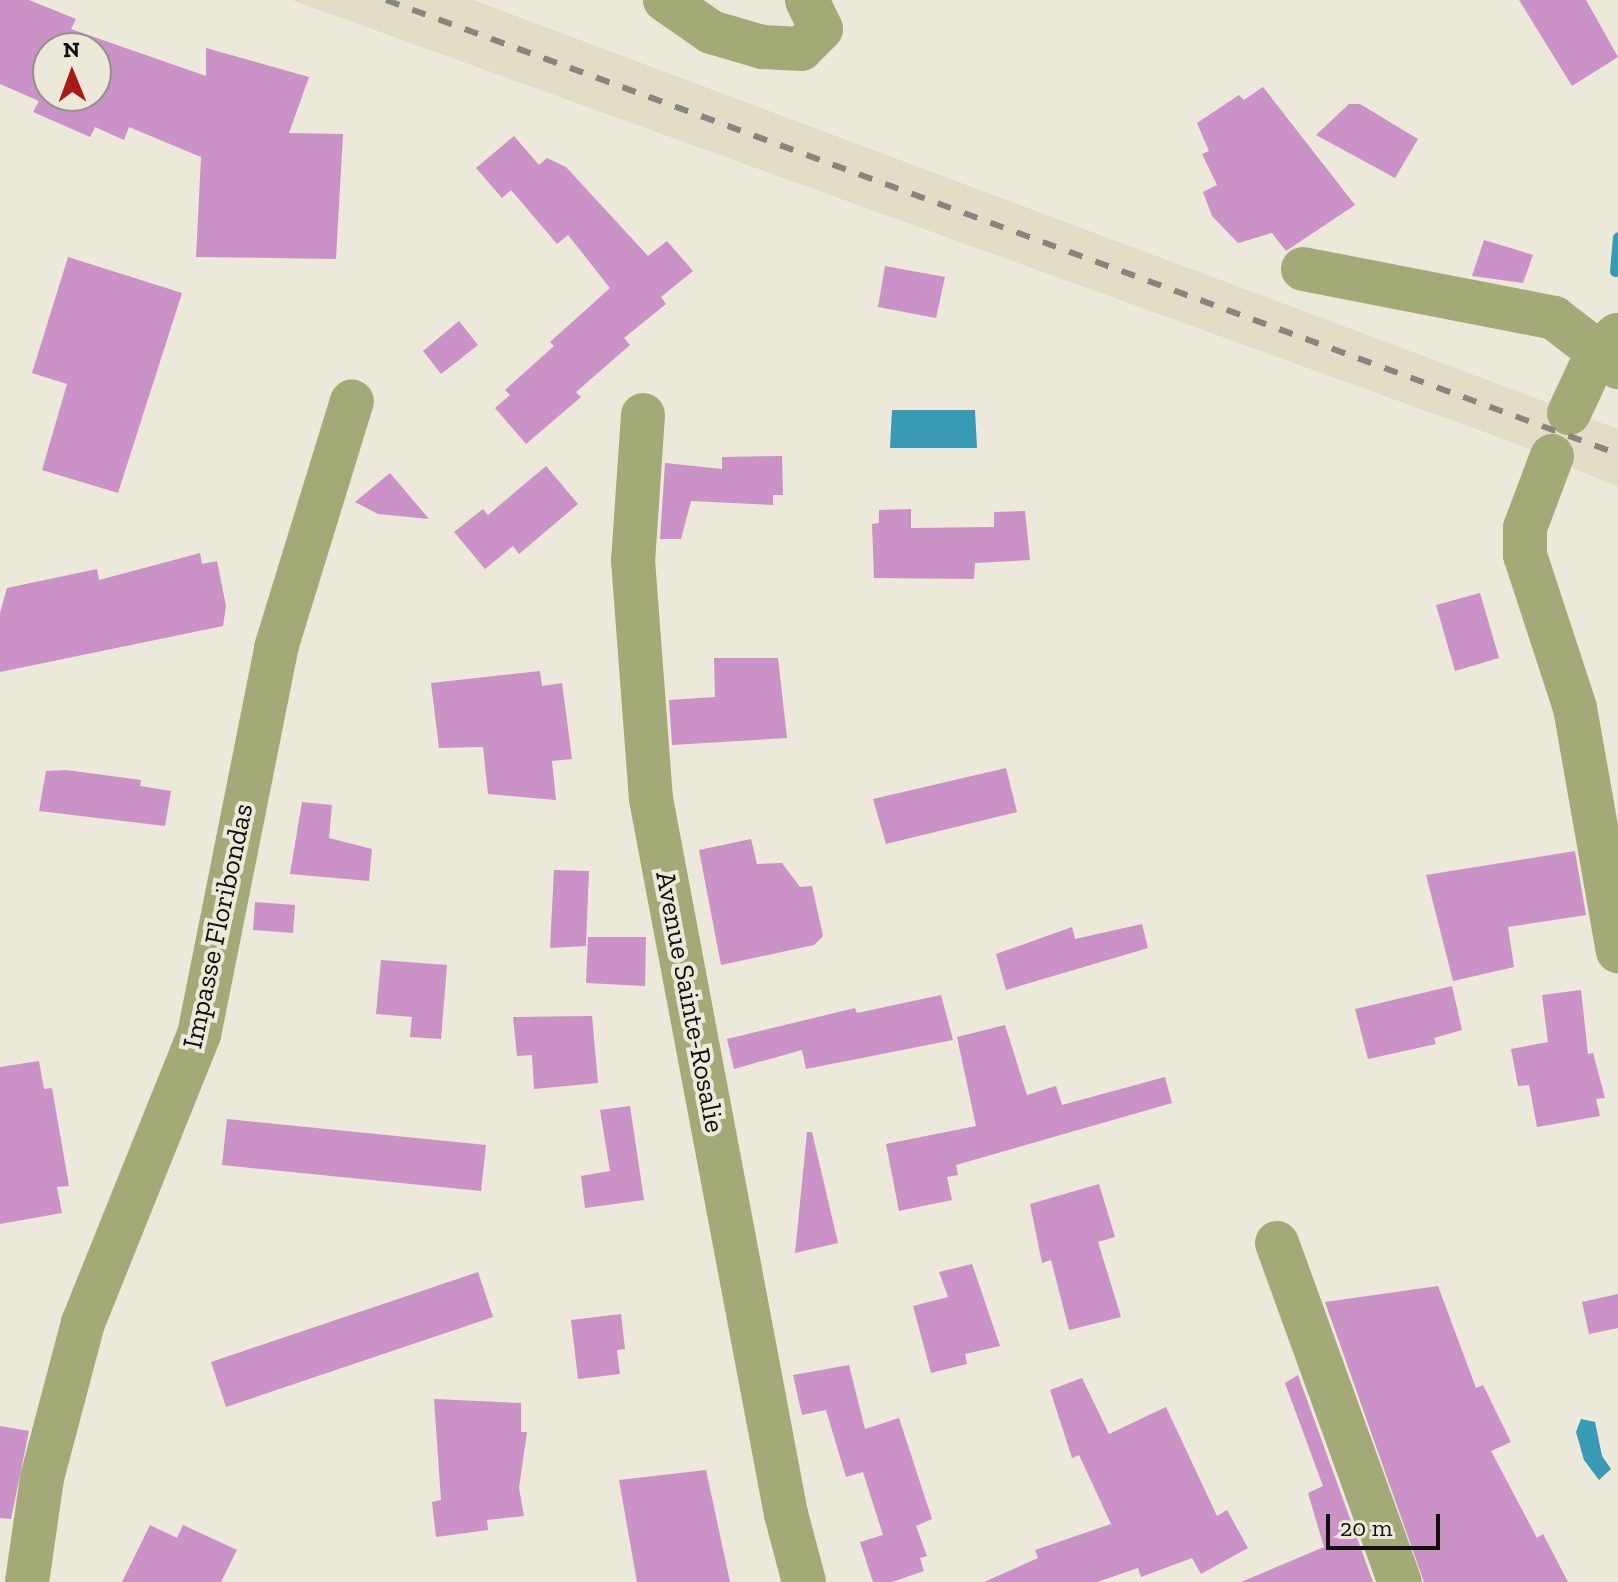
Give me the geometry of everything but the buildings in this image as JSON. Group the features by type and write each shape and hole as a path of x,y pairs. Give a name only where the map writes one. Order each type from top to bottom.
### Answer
{"street":[{"path":"665,0 711,32 762,47 801,49 821,29 807,0"},
{"path":"1303,269 1554,318 1611,351 1569,413"},
{"name":"Impasse Floribondas","path":"27,1582 42,1478 83,1323 199,1035 276,648 352,401"},
{"name":"Avenue Sainte-Rosalie","path":"643,415 633,560 651,799 786,1514 804,1582"},
{"path":"1552,456 1525,528 1525,555 1575,708 1618,951"},
{"path":"1277,1243 1400,1582"}],"shaded area":[{"path":"292,0 473,0 1618,429 1618,487 1509,441"}],"water":[{"path":"892,410 975,410 977,448 890,448"},
{"path":"1581,1419 1595,1422 1602,1456 1611,1469 1599,1480 1584,1460 1576,1432"}],"waterway":[{"path":"1615,271 1618,237"}],"railway":[{"path":"386,0 1618,454"}]}
